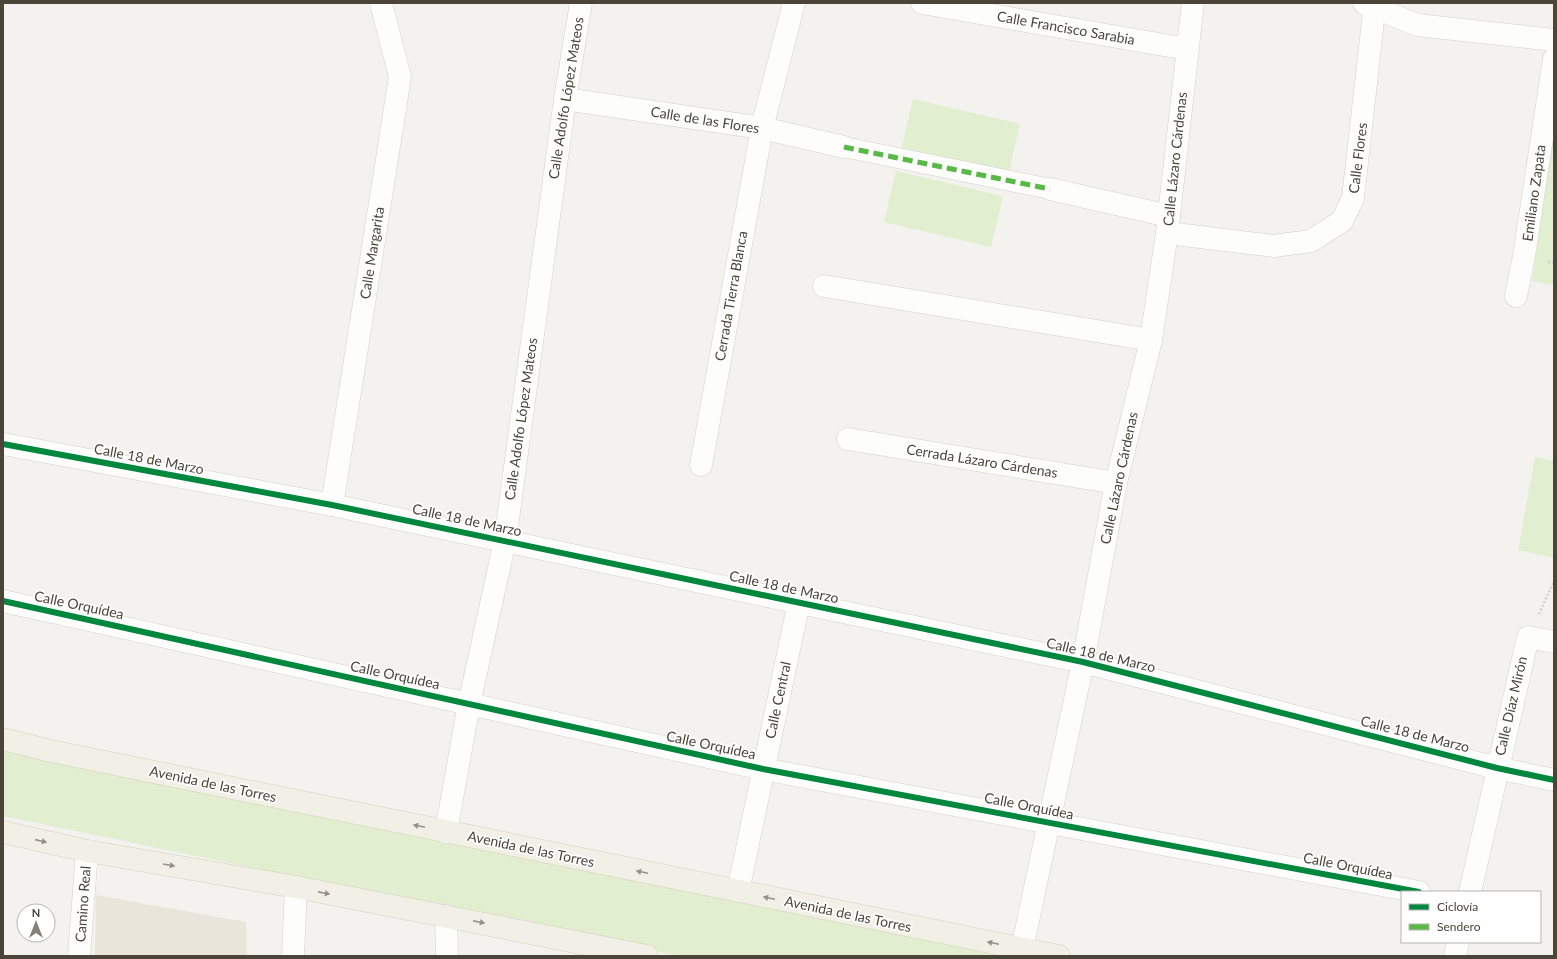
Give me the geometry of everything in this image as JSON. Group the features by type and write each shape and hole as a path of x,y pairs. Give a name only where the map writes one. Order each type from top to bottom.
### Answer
{"main road":[{"name":"Avenida de las Torres","path":"3,740 446,832 1059,956"},
{"path":"3,832 87,852 296,887 647,956"}],"street":[{"name":"Calle Margarita","path":"332,505 400,77 381,3"},
{"name":"Calle Adolfo López Mateos","path":"446,832 469,704 504,540 565,99 580,3"},
{"name":"Cerrada Tierra Blanca","path":"701,465 762,128 794,3"},
{"name":"Calle Francisco Sarabia","path":"922,3 1187,49"},
{"name":"Calle Lázaro Cárdenas","path":"1022,949 1083,662 1116,483 1151,340 1168,224 1193,3"},
{"path":"1371,4 1416,25 1554,40"},
{"name":"Calle Flores","path":"1168,224 1274,246 1311,240 1342,221 1353,198 1371,4"},
{"name":"Emiliano Zapata","path":"1516,296 1524,256 1554,59"},
{"name":"Calle de las Flores","path":"565,99 762,128 844,147"},
{"path":"844,147 1050,189 1168,224"},
{"path":"824,286 1151,340"},
{"name":"Cerrada Lázaro Cárdenas","path":"848,439 1116,483"},
{"name":"Calle 18 de Marzo","path":"3,444 332,505 1083,662 1497,768 1554,780"},
{"name":"Calle Orquídea","path":"3,600 763,768 1414,891"},
{"name":"Calle Central","path":"738,891 799,602"},
{"path":"1528,637 1554,642"},
{"name":"Calle Díaz Mirón","path":"1470,891 1528,637"},
{"name":"Camino Real","path":"80,956 87,852"},
{"path":"293,956 296,887"},
{"path":"446,916 447,956"},
{"path":"1455,956 1458,943"}],"path":[{"path":"1528,637 1554,582"}],"shaded area":[{"path":"96,895 246,922 247,956 95,956"}],"green space":[{"path":"913,99 1020,124 1008,176 901,150"},
{"path":"1554,129 1554,285 1532,281"},
{"path":"896,171 1003,196 991,247 884,222"},
{"path":"1535,457 1554,461 1554,558 1518,550"},
{"path":"3,747 1027,956 679,956 3,816"}],"marked path":[{"path":"844,147 1050,189"}],"cycle path":[{"path":"3,444 332,505 1083,662 1497,768 1554,780"},
{"path":"3,601 763,769 1414,891"}]}
